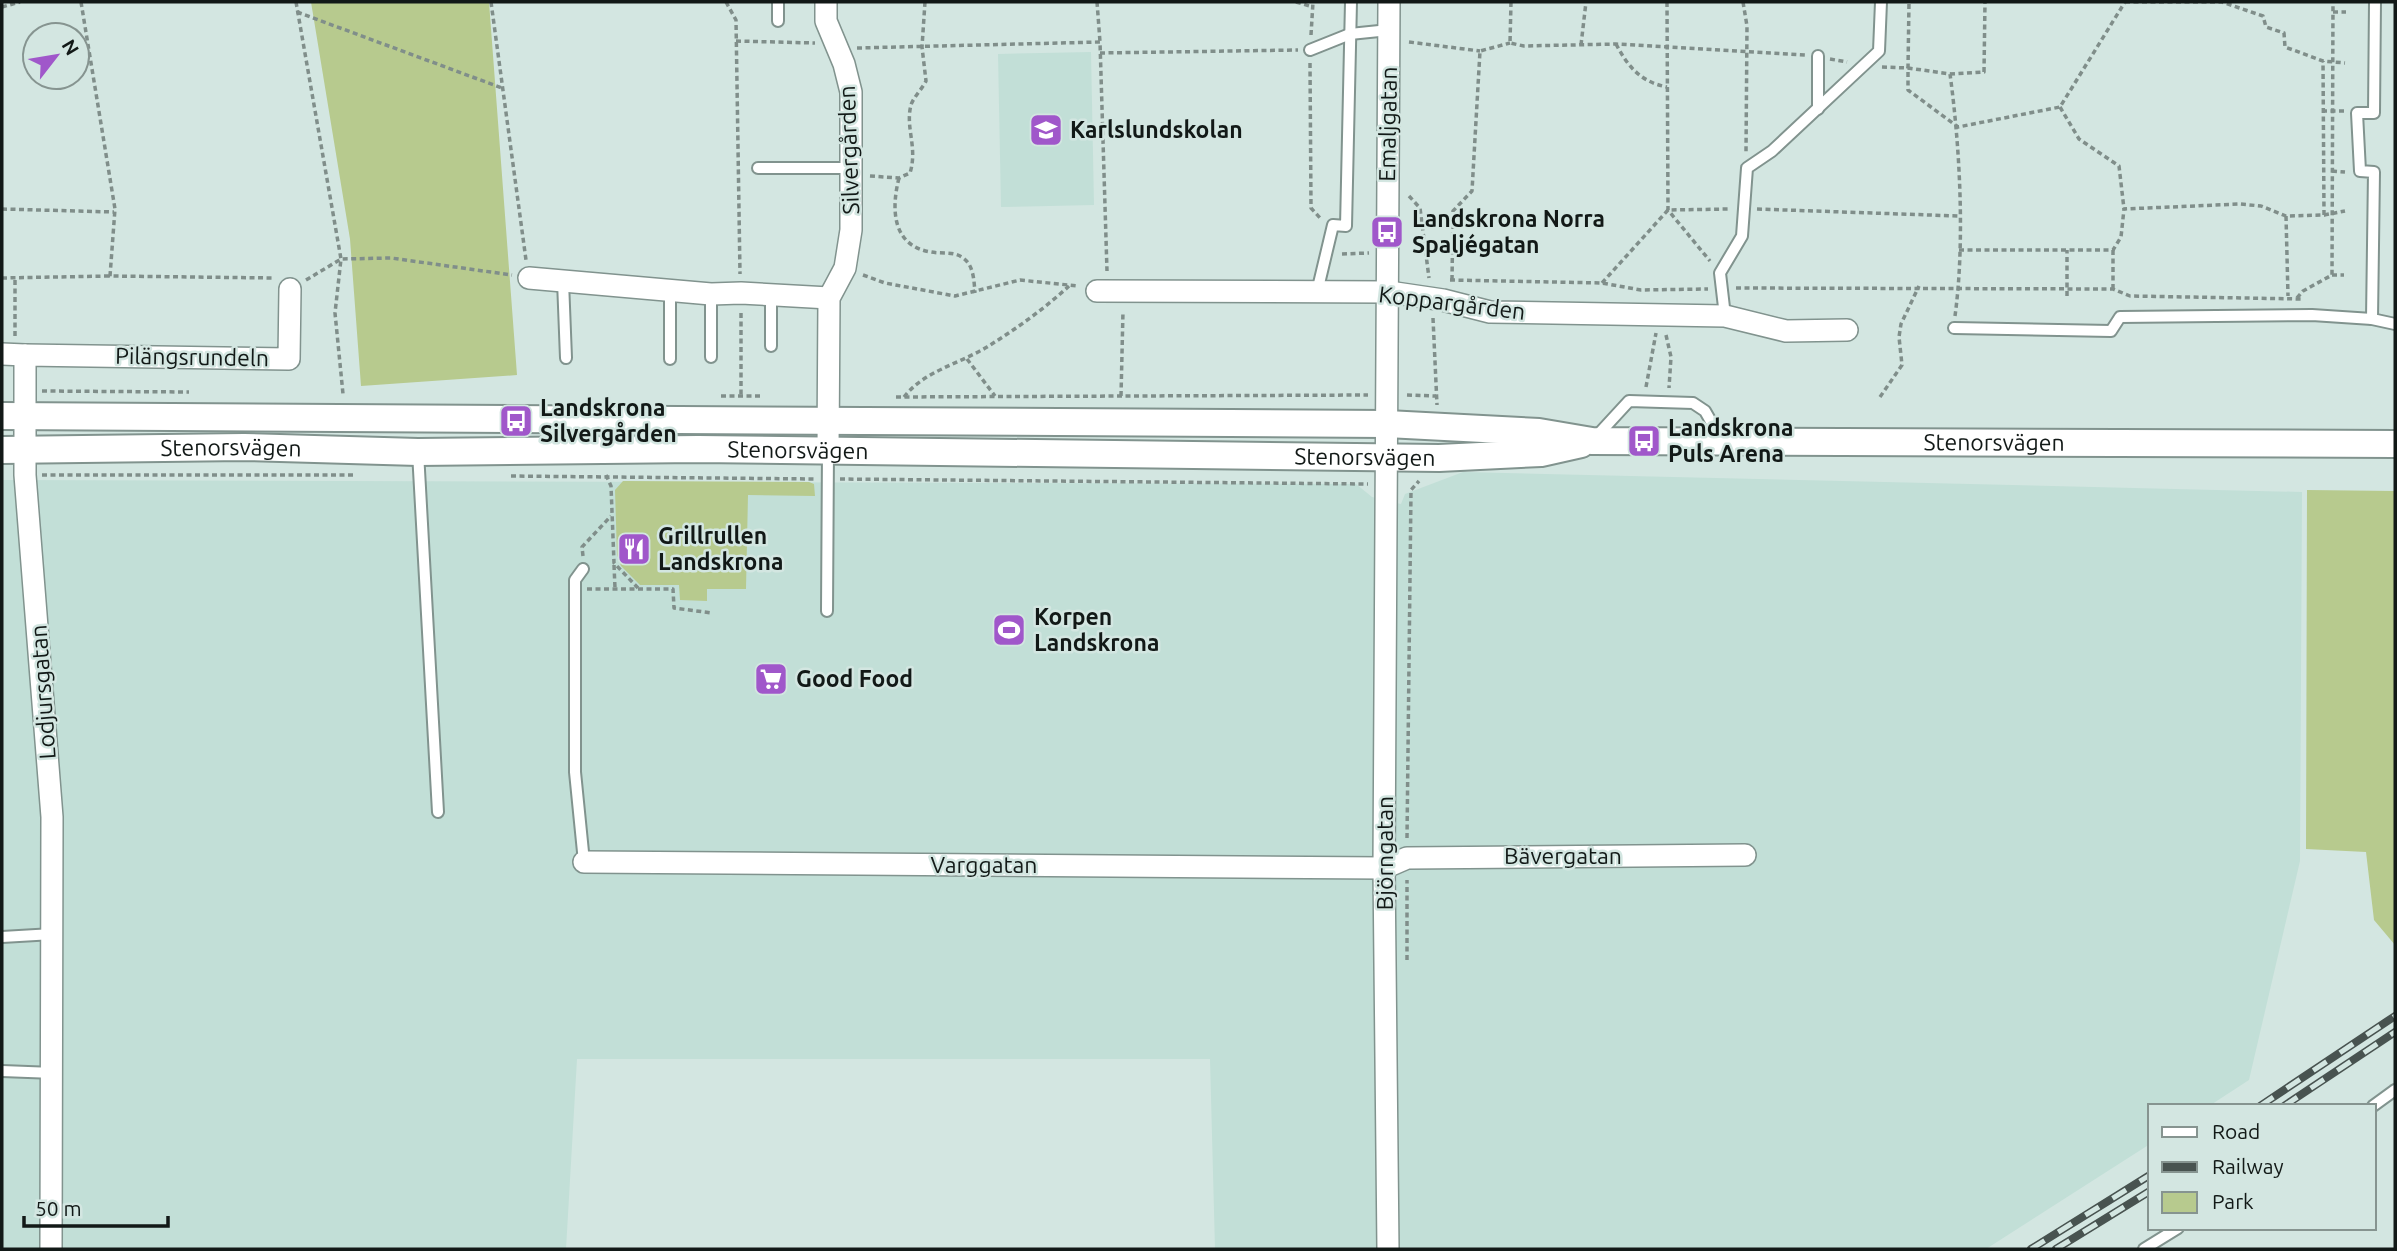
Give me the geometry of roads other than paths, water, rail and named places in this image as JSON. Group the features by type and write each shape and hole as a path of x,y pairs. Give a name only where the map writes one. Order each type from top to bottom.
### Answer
{"street":[{"name":"Silvergården","path":"826,2 826,21 844,64 851,92 851,230 845,268 829,298 828,450"},
{"name":"Emaljgatan","path":"1387,457 1390,2"},
{"path":"529,278 711,294 829,298"},
{"name":"Pilängsrundeln","path":"14,354 289,359 290,289"},
{"name":"Koppargården","path":"1097,291 1389,292 1431,289 1490,312 1725,316 1786,331 1847,330"},
{"path":"14,354 18,408 17,459"},
{"name":"Stenorsvägen","path":"18,408 828,421 1387,424 1539,432 1592,441 2395,444"},
{"name":"Stenorsvägen","path":"17,459 244,447 418,452 828,450 1439,458 1541,453 1592,441"},
{"name":"Björngatan","path":"1387,457 1389,484 1384,868 1388,1249"},
{"name":"Lodjursgatan","path":"17,459 52,817 54,1073 51,1249"},
{"name":"Bävergatan","path":"1384,868 1407,858 1745,855"},
{"name":"Varggatan","path":"584,862 1384,868"}],"lane":[{"path":"778,2 778,22"},
{"path":"1317,292 1333,225 1346,226 1351,2"},
{"path":"1725,316 1720,273 1742,236 1746,209 1746,168 1772,151 1879,51 1881,2"},
{"path":"2372,319 2374,173 2360,170 2357,113 2374,113 2375,2"},
{"path":"1310,50 1350,34 1389,30"},
{"path":"1818,56 1818,109"},
{"path":"758,169 851,171"},
{"path":"563,281 566,358"},
{"path":"670,291 670,359"},
{"path":"711,294 711,357"},
{"path":"771,295 771,346"},
{"path":"1954,328 2111,331 2120,317 2312,316 2372,319 2395,324"},
{"path":"1592,441 1622,405 1629,401 1692,402 1705,411 1722,440"},
{"path":"827,611 828,450"},
{"path":"418,452 438,813"},
{"path":"583,569 575,580 575,772 584,862"},
{"path":"2,937 53,934"},
{"path":"2,1071 54,1073"},
{"path":"2376,1104 2395,1090"},
{"path":"2144,1249 2175,1230"}],"railway":[{"path":"2263,1104 2395,1016"},
{"path":"2287,1104 2395,1032"},
{"path":"2031,1249 2148,1176"},
{"path":"2056,1249 2148,1192"}],"place":[{"name":"Karlslundskolan","path":"1046,130"},
{"name":"Landskrona Norra Spaljégatan","path":"1387,232"},
{"name":"Landskrona Silvergården","path":"516,421"},
{"name":"Landskrona Puls Arena","path":"1644,441"},
{"name":"Grillrullen Landskrona","path":"634,549"},
{"name":"Korpen Landskrona","path":"1009,630"},
{"name":"Good Food","path":"771,679"}]}
